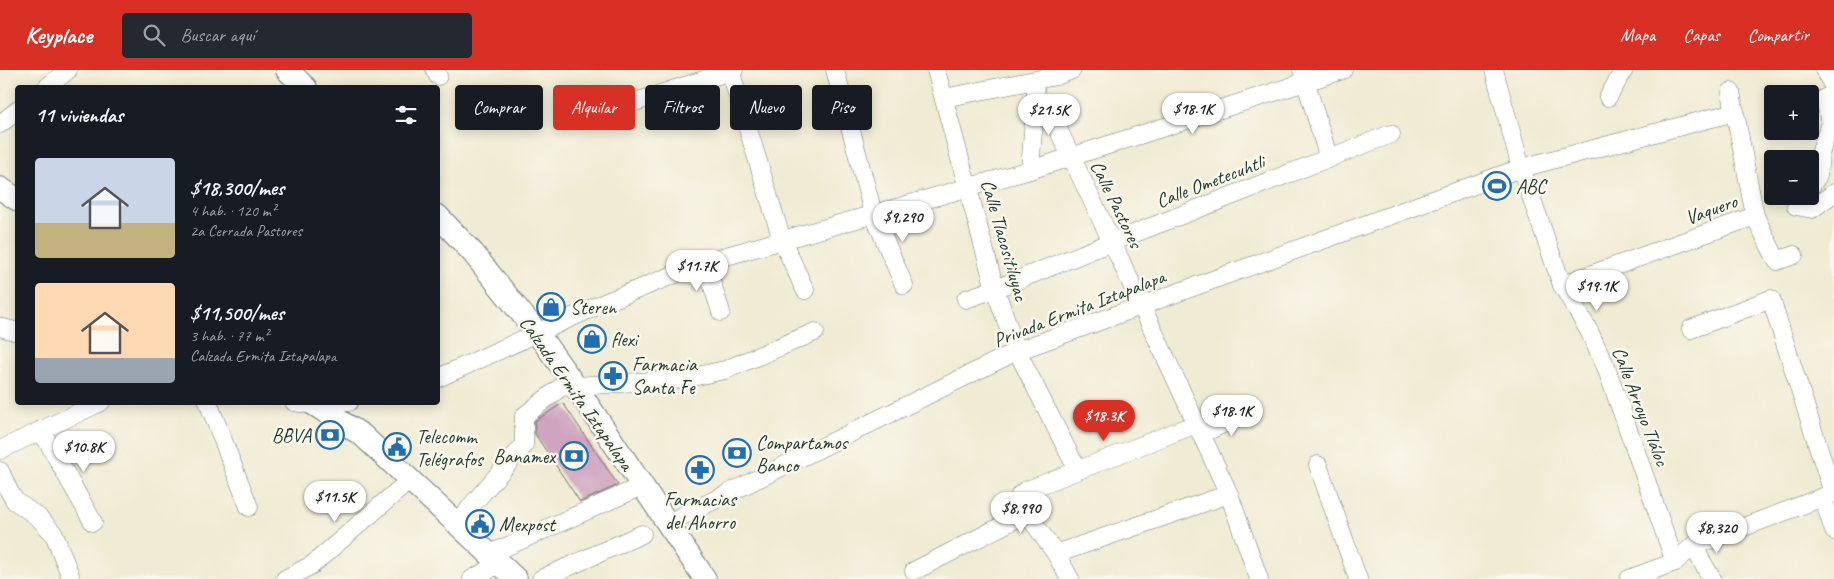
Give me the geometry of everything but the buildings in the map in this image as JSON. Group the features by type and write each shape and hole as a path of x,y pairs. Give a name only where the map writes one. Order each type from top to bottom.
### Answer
{"main road":[{"path":"287,70 303,85"},
{"name":"Calzada Ermita Iztapalapa","path":"440,218 473,253 538,334 576,387 705,579"},
{"path":"310,405 362,435 516,579"}],"street":[{"path":"50,85 68,70"},
{"path":"635,102 731,70 782,240 805,290"},
{"path":"835,70 873,213 904,285"},
{"name":"Calle Tlacositiluyac","path":"936,70 995,289 1017,351 1077,470"},
{"path":"944,98 1038,75 1056,76 1072,70"},
{"path":"440,377 599,305 705,262 1030,170 1304,76 1343,70"},
{"name":"Calle Arroyo Tláloc","path":"1494,70 1521,168 1562,285 1588,329 1606,367 1675,562"},
{"path":"1824,70 1834,87"},
{"path":"1608,97 1622,71"},
{"path":"1030,170 1038,75"},
{"path":"1304,76 1329,159"},
{"name":"Vaquero","path":"1562,285 1755,216 1732,92"},
{"path":"1819,165 1820,154 1830,122 1825,98 1834,93"},
{"name":"Calle Pastores","path":"1036,100 1057,127 1112,242 1229,494 1259,579"},
{"path":"0,124 15,112"},
{"name":"Privada Ermita Iztapalapa","path":"668,523 1017,351 1521,168 1735,112"},
{"name":"Calle Ometecuhtli","path":"966,299 1391,134"},
{"path":"1819,204 1834,192"},
{"path":"1806,205 1812,209 1817,205"},
{"path":"1755,216 1777,261 1794,255"},
{"path":"705,262 721,312"},
{"path":"1691,330 1771,299 1830,494 1834,530"},
{"path":"0,328 15,331"},
{"path":"458,525 471,506 524,445 524,416 561,387 683,379 725,370 815,332"},
{"path":"0,450 95,405"},
{"path":"209,405 249,507"},
{"path":"1066,578 1056,554 1021,505 1020,495 1025,491 1077,470 1249,412"},
{"path":"41,430 93,522"},
{"path":"1318,465 1358,579"},
{"path":"0,471 8,491 15,501 38,517 54,534 70,575"},
{"path":"288,578 312,565 410,480"},
{"path":"472,579 494,559 642,486"},
{"path":"1056,554 1229,494"},
{"path":"1629,579 1675,562 1693,546 1830,494"},
{"path":"914,571 1027,513"},
{"path":"541,579 642,534"},
{"path":"1693,546 1712,579"}],"place":[{"name":"ABC","path":"1497,186"},
{"name":"Steren","path":"551,307"},
{"name":"flexi","path":"592,339"},
{"name":"Farmacia Santa Fe","path":"613,376"},
{"name":"BBVA","path":"330,435"},
{"name":"Telecomm Telégrafos","path":"397,447"},
{"name":"Compartamos Banco","path":"737,453"},
{"name":"Banamex","path":"574,456"},
{"name":"Farmacias del Ahorro","path":"700,470"},
{"name":"Mexpost","path":"480,524"}]}
